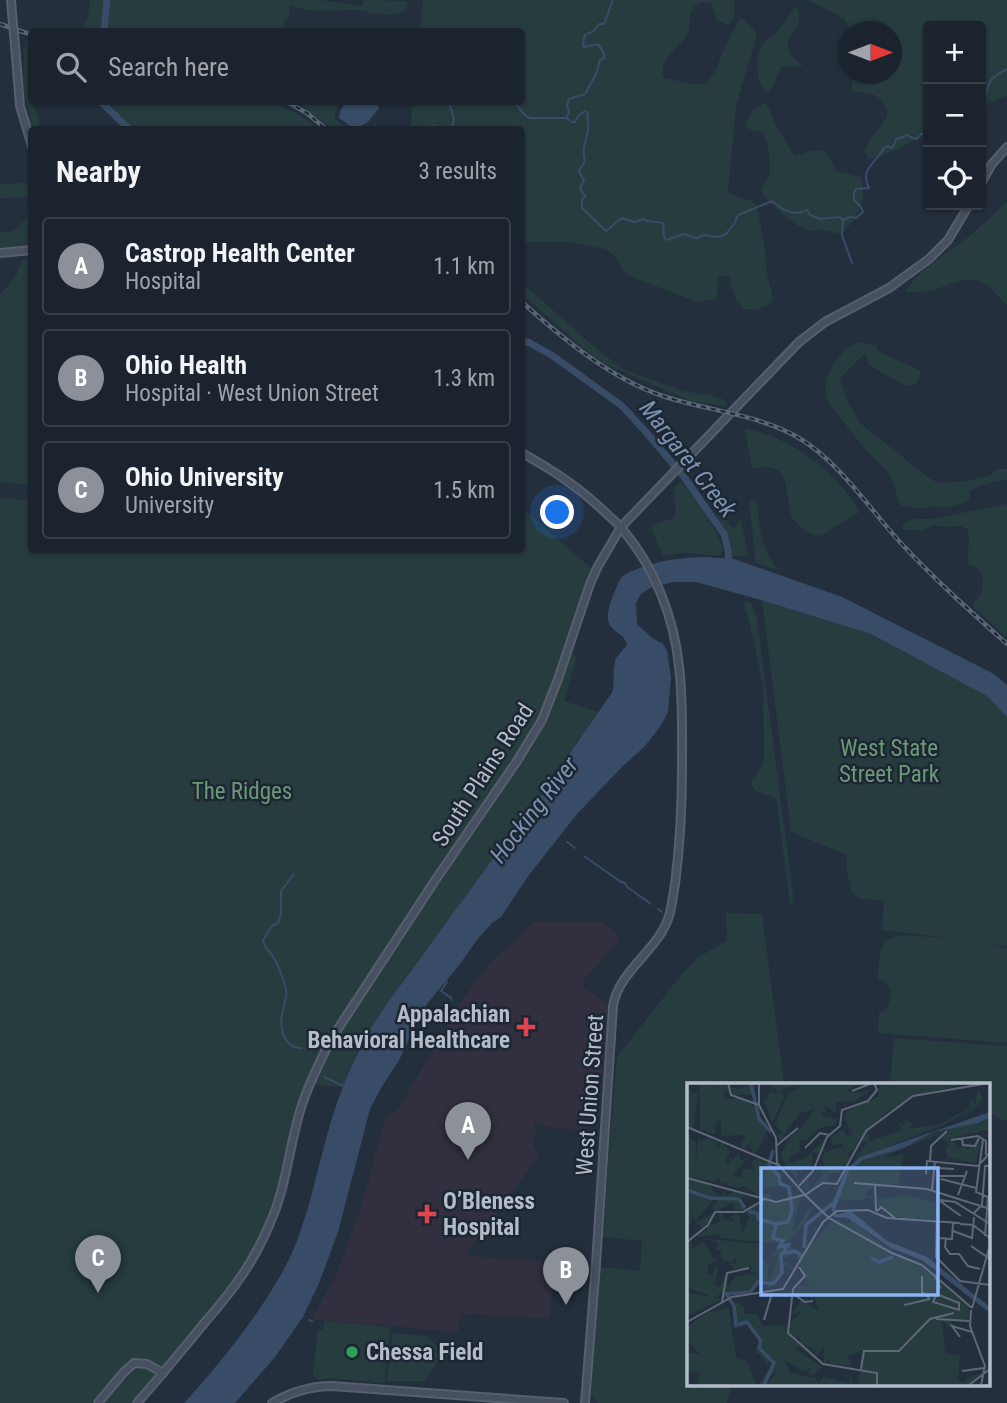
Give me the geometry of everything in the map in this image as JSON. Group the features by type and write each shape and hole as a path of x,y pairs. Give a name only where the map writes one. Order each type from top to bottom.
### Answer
{"main road":[{"path":"11,0 20,106 28,133"},
{"path":"986,174 1007,147"},
{"name":"South Plains Road","path":"137,1403 225,1300 257,1253 272,1221 281,1192 302,1106 330,1041 536,731 548,708 590,584 621,527 806,335 883,292 937,252 953,233 966,210"},
{"path":"0,253 28,250"},
{"name":"West Union Street","path":"525,455 579,489 621,527 651,572 662,596 675,640 680,674 682,793 679,850 672,903 667,921 657,939 622,983 614,1002 585,1403"},
{"path":"98,1403 134,1363 147,1364 163,1373"},
{"path":"272,1403 303,1389 332,1386 564,1403"}],"shaded area":[{"path":"533,922 603,922 617,933 619,941 583,981 582,987 607,1004 599,1116 586,1130 533,1123 536,1131 532,1143 539,1156 465,1255 554,1262 550,1319 461,1313 458,1332 312,1319 336,1275 351,1236 385,1121 391,1113 397,1111 458,1007 489,963"}],"green space":[{"path":"90,0 320,0 363,6 362,0 409,1 401,13 394,15 351,10 314,11 290,6 289,18 284,21 284,28 83,28 88,17"},
{"path":"423,0 734,0 733,19 729,25 717,21 712,4 701,2 692,9 688,31 669,55 663,72 664,78 694,84 706,83 714,74 741,17 756,32 736,106 728,192 756,204 772,293 769,305 744,309 736,300 729,277 723,275 718,278 715,299 697,302 629,276 613,254 605,249 567,242 525,242 525,126 411,126 412,105 525,105 525,28 420,28"},
{"path":"808,0 1007,0 1007,96 986,105 986,21 923,21 923,138 869,159 865,152 872,137 883,124 887,110 874,95 852,90 852,84 902,84 902,21 845,19"},
{"path":"796,7 799,19 787,45 793,57 803,67 782,66 771,89 766,93 758,74 759,52 766,40 779,30"},
{"path":"28,39 28,105 34,105 40,126 32,126 23,88 24,50"},
{"path":"764,103 792,153 797,156 811,151 826,152 836,171 860,177 863,187 862,204 858,214 843,233 806,230 780,212 761,190 770,174 766,139 763,133 746,126 752,112"},
{"path":"105,105 280,105 315,126 129,126"},
{"path":"300,105 338,105 334,118 343,126 329,126"},
{"path":"0,184 28,185 28,196 0,199"},
{"path":"1007,202 1007,305 987,285 973,280 960,281 929,291 905,292 927,268 971,235"},
{"path":"28,214 28,246 0,250 0,232 13,231"},
{"path":"28,258 28,485 0,482 0,295 16,276 22,261"},
{"path":"525,286 599,351 625,370 683,391 725,400 726,406 691,401 598,361 525,297"},
{"path":"861,342 875,345 880,352 921,371 917,384 906,386 869,365 865,353 840,378 848,403 860,423 938,483 968,481 991,475 997,469 1007,469 1007,479 982,485 970,491 969,501 946,508 932,506 918,509 900,505 890,474 865,449 828,402 826,394 828,375 838,357"},
{"path":"745,430 780,440 811,458 850,497 858,513 820,536 804,529 791,516 784,478 779,472 764,467 752,469"},
{"path":"680,482 711,523 723,550 720,556 683,553 663,556 652,525 672,519 676,514 674,488"},
{"path":"707,495 734,528 741,519 748,556 731,556 732,545"},
{"name":"The Ridges","path":"0,498 28,501 28,553 525,553 525,511 596,572 568,653 577,656 564,701 598,712 541,798 532,805 392,997 360,1047 343,1087 310,1084 272,1221 241,1279 137,1403 0,1403"},
{"path":"755,499 763,540 768,555 778,570 756,563 749,502"},
{"path":"1007,504 1007,638 974,607 973,604 982,591 983,582 978,567 968,564 967,529 961,526 933,525 924,530 902,528 905,522 914,519 931,519"},
{"path":"746,600 752,604 757,620 794,901 790,904 777,803 774,797 756,791 752,786 752,780 764,764 763,685 744,606"},
{"name":"West State Street Park","path":"762,600 871,634 987,696 1007,717 1007,946 987,944 1007,948 1007,1043 878,1033 879,1013 888,1007 891,988 878,978 879,956 883,945 887,940 903,936 947,938 882,930 884,901 859,898 852,893 846,867 847,855 791,832"},
{"path":"726,913 762,914 784,1083 687,1083 687,1386 731,1386 727,1403 598,1403 591,1395 600,1267 640,1271 642,1241 603,1237 617,1057 697,958 727,941"},
{"path":"894,1038 1007,1046 1007,1121 990,1114 990,1083 890,1083"},
{"name":"Chessa Field","path":"324,1321 390,1327 384,1383 330,1378 318,1380 313,1374 318,1330 323,1330"},
{"path":"393,1333 427,1336 442,1352 448,1354 448,1357 440,1357 425,1381 387,1381"}],"water":[{"path":"344,105 378,105 379,108 367,123 360,126 350,126 339,118"},
{"name":"Hocking River","path":"704,557 734,559 842,597 994,674 1007,685 1007,717 987,696 871,634 696,582 673,582 650,588 641,594 636,603 637,624 667,650 671,678 668,712 660,727 645,746 577,814 529,875 501,917 476,941 427,1004 398,1062 370,1109 338,1232 319,1283 303,1317 275,1357 235,1403 184,1403 246,1328 286,1266 305,1218 338,1099 371,1027 532,805 541,797 613,691 616,658 627,645 608,620 620,580 627,573 652,564"}],"waterway":[{"name":"Margaret Creek","path":"104,28 107,0"},
{"path":"517,105 530,118 566,118 569,113 569,99 585,94 600,60 604,58 598,44 584,47 583,44 585,35 594,31 599,24 604,24 613,0"},
{"path":"986,94 991,80 1007,69"},
{"name":"Margaret Creek","path":"104,105 126,126"},
{"path":"450,105 453,126"},
{"path":"566,118 575,122 579,115 585,111 588,113 585,161 579,171 584,181 580,187 586,196 582,200 582,208 606,231 622,218 635,222 643,219 663,223 666,240 684,234 696,238 704,235 722,236 734,224 738,215 772,201 789,212 807,210 810,215 820,219 856,218 863,212 854,200 854,193 856,189 869,188 866,181 867,171 884,148 891,148 896,139 908,135 917,139 923,134"},
{"path":"843,220 842,235 852,263"},
{"name":"Margaret Creek","path":"525,342 553,356 622,406 645,431 684,477 724,534 729,567"},
{"path":"567,842 575,848"},
{"path":"584,856 651,904"},
{"path":"294,874 281,891 281,914 278,923 272,926 263,940 278,965 286,989 281,1022 283,1034 290,1044 301,1048"},
{"path":"658,909 662,912"},
{"path":"446,981 441,991 452,1000"},
{"path":"324,1077 346,1087"}],"railway":[{"path":"0,24 28,34"},
{"path":"292,105 322,126"},
{"path":"525,305 588,356 644,389 767,423 799,438 827,459 925,568 1007,644"}],"place":[{"name":"Appalachian Behavioral Healthcare","path":"526,1027"},
{"name":"Castrop Health Center","path":"468,1160"},
{"name":"O’Bleness Hospital","path":"427,1214"},
{"name":"Ohio University","path":"98,1293"},
{"name":"Ohio Health","path":"566,1305"},
{"name":"Chessa Field","path":"352,1352"}]}
